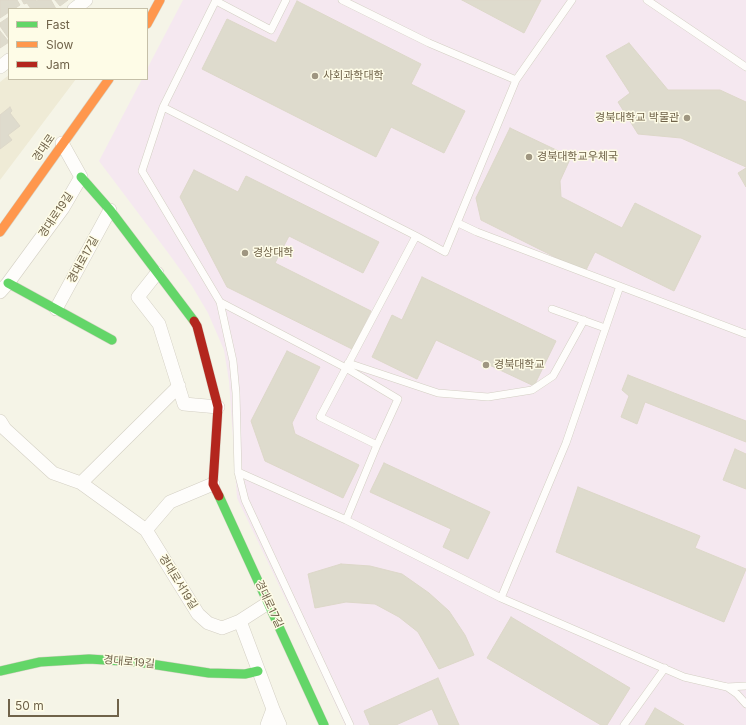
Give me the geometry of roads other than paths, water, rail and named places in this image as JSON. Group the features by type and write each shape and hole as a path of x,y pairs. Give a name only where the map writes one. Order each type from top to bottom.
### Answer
{"street":[{"path":"75,8 86,0"},
{"path":"148,22 160,0"},
{"path":"0,67 8,61"},
{"name":"경대로","path":"0,232 108,80"},
{"path":"62,143 81,177"},
{"name":"경대로17길","path":"81,177 110,210 197,326 218,407 214,484 324,725"},
{"name":"경대로19길","path":"81,177 63,208 4,287 56,309 112,340"},
{"name":"경대로17길","path":"56,309 110,210"},
{"path":"157,273 138,297 159,324 184,404 218,407"},
{"path":"81,483 178,386"},
{"name":"경대로서19길","path":"0,422 5,429 53,473 81,483 146,530 198,614 208,623 222,628 240,621"},
{"path":"146,530 170,502 214,484"},
{"path":"268,603 240,621 280,725"},
{"name":"경대로19길","path":"0,671 40,662 89,659 138,662 210,673 246,674 258,671"},
{"path":"267,725 273,708"}],"lane":[{"path":"286,0 271,30 216,1 163,107 142,171 220,302 233,361 236,393 238,472 245,500 350,725"},
{"path":"342,0 430,43 516,80"},
{"path":"163,107 445,252 516,80 572,0"},
{"path":"647,0 746,67"},
{"path":"458,223 477,232 746,334"},
{"path":"377,445 320,417 416,236"},
{"path":"501,598 566,443 620,286"},
{"path":"220,302 347,365 398,399 346,520"},
{"path":"552,309 606,328"},
{"path":"347,365 438,393 488,397 532,390 553,376 584,320"},
{"path":"238,472 346,520 501,598 684,677 727,687 746,686"},
{"path":"624,725 665,668"},
{"path":"727,687 737,694 746,704"}],"place":[{"name":"사회과학대학","path":"315,76"},
{"name":"경북대학교 박물관","path":"687,118"},
{"name":"경북대학교우체국","path":"529,157"},
{"name":"경상대학","path":"245,253"},
{"name":"경북대학교","path":"486,365"}]}
